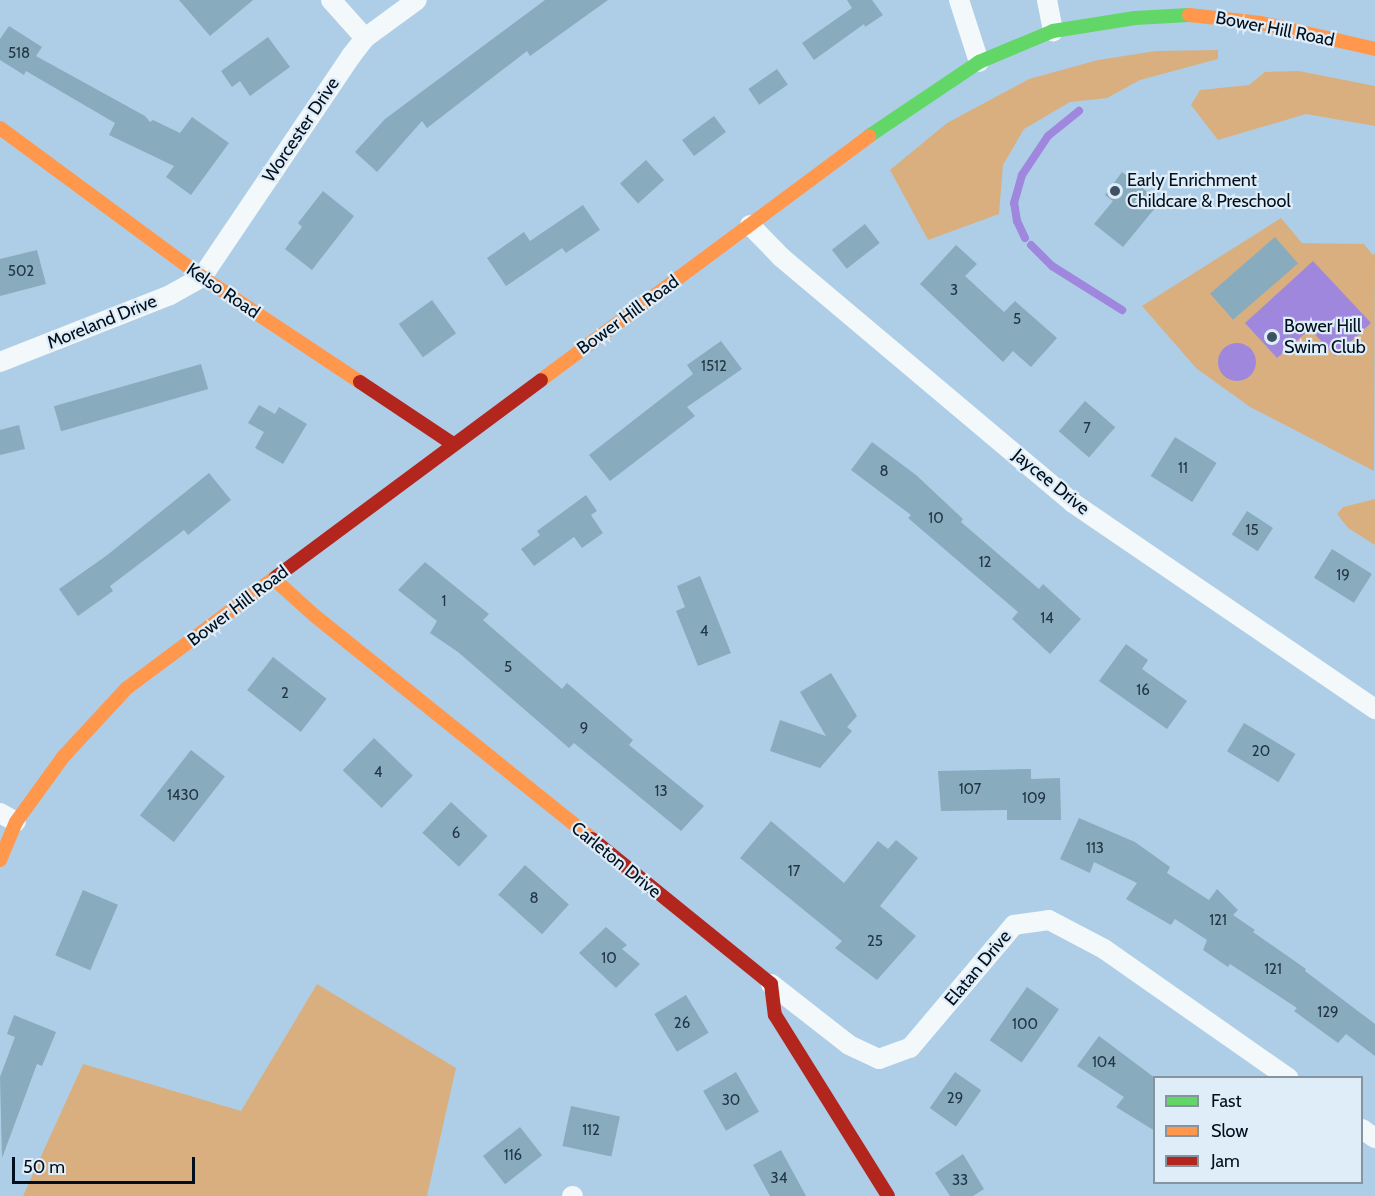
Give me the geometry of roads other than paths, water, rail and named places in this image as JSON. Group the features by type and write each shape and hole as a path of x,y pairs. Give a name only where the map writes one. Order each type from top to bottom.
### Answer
{"main road":[{"name":"Bower Hill Road","path":"0,861 8,818 127,688 874,132 979,62 1053,31 1135,18 1199,15 1261,23 1375,49"},
{"name":"Kelso Road","path":"0,128 202,277 453,444"},
{"name":"Carleton Drive","path":"274,579 315,616 771,984"},
{"path":"771,984 776,1015 888,1196"}],"street":[{"path":"331,0 365,39"},
{"name":"Worcester Drive","path":"202,277 365,39 417,0"},
{"path":"958,0 979,62"},
{"path":"1047,0 1053,31"},
{"name":"Jaycee Drive","path":"750,225 781,257 1073,503 1375,709"},
{"name":"Moreland Drive","path":"0,362 170,295 202,277"},
{"name":"Elatan Drive","path":"771,984 849,1045 879,1059 909,1048 1014,925 1049,920 1104,950 1287,1076"},
{"path":"1363,1129 1375,1138"}],"waterway":[{"path":"1025,238 1017,221 1014,203 1022,175 1048,136 1079,111"},
{"path":"1031,245 1052,266 1122,310"}],"place":[{"name":"Early Enrichment Childcare & Preschool","path":"1115,191"},
{"name":"Bower Hill Swim Club","path":"1272,337"}]}
